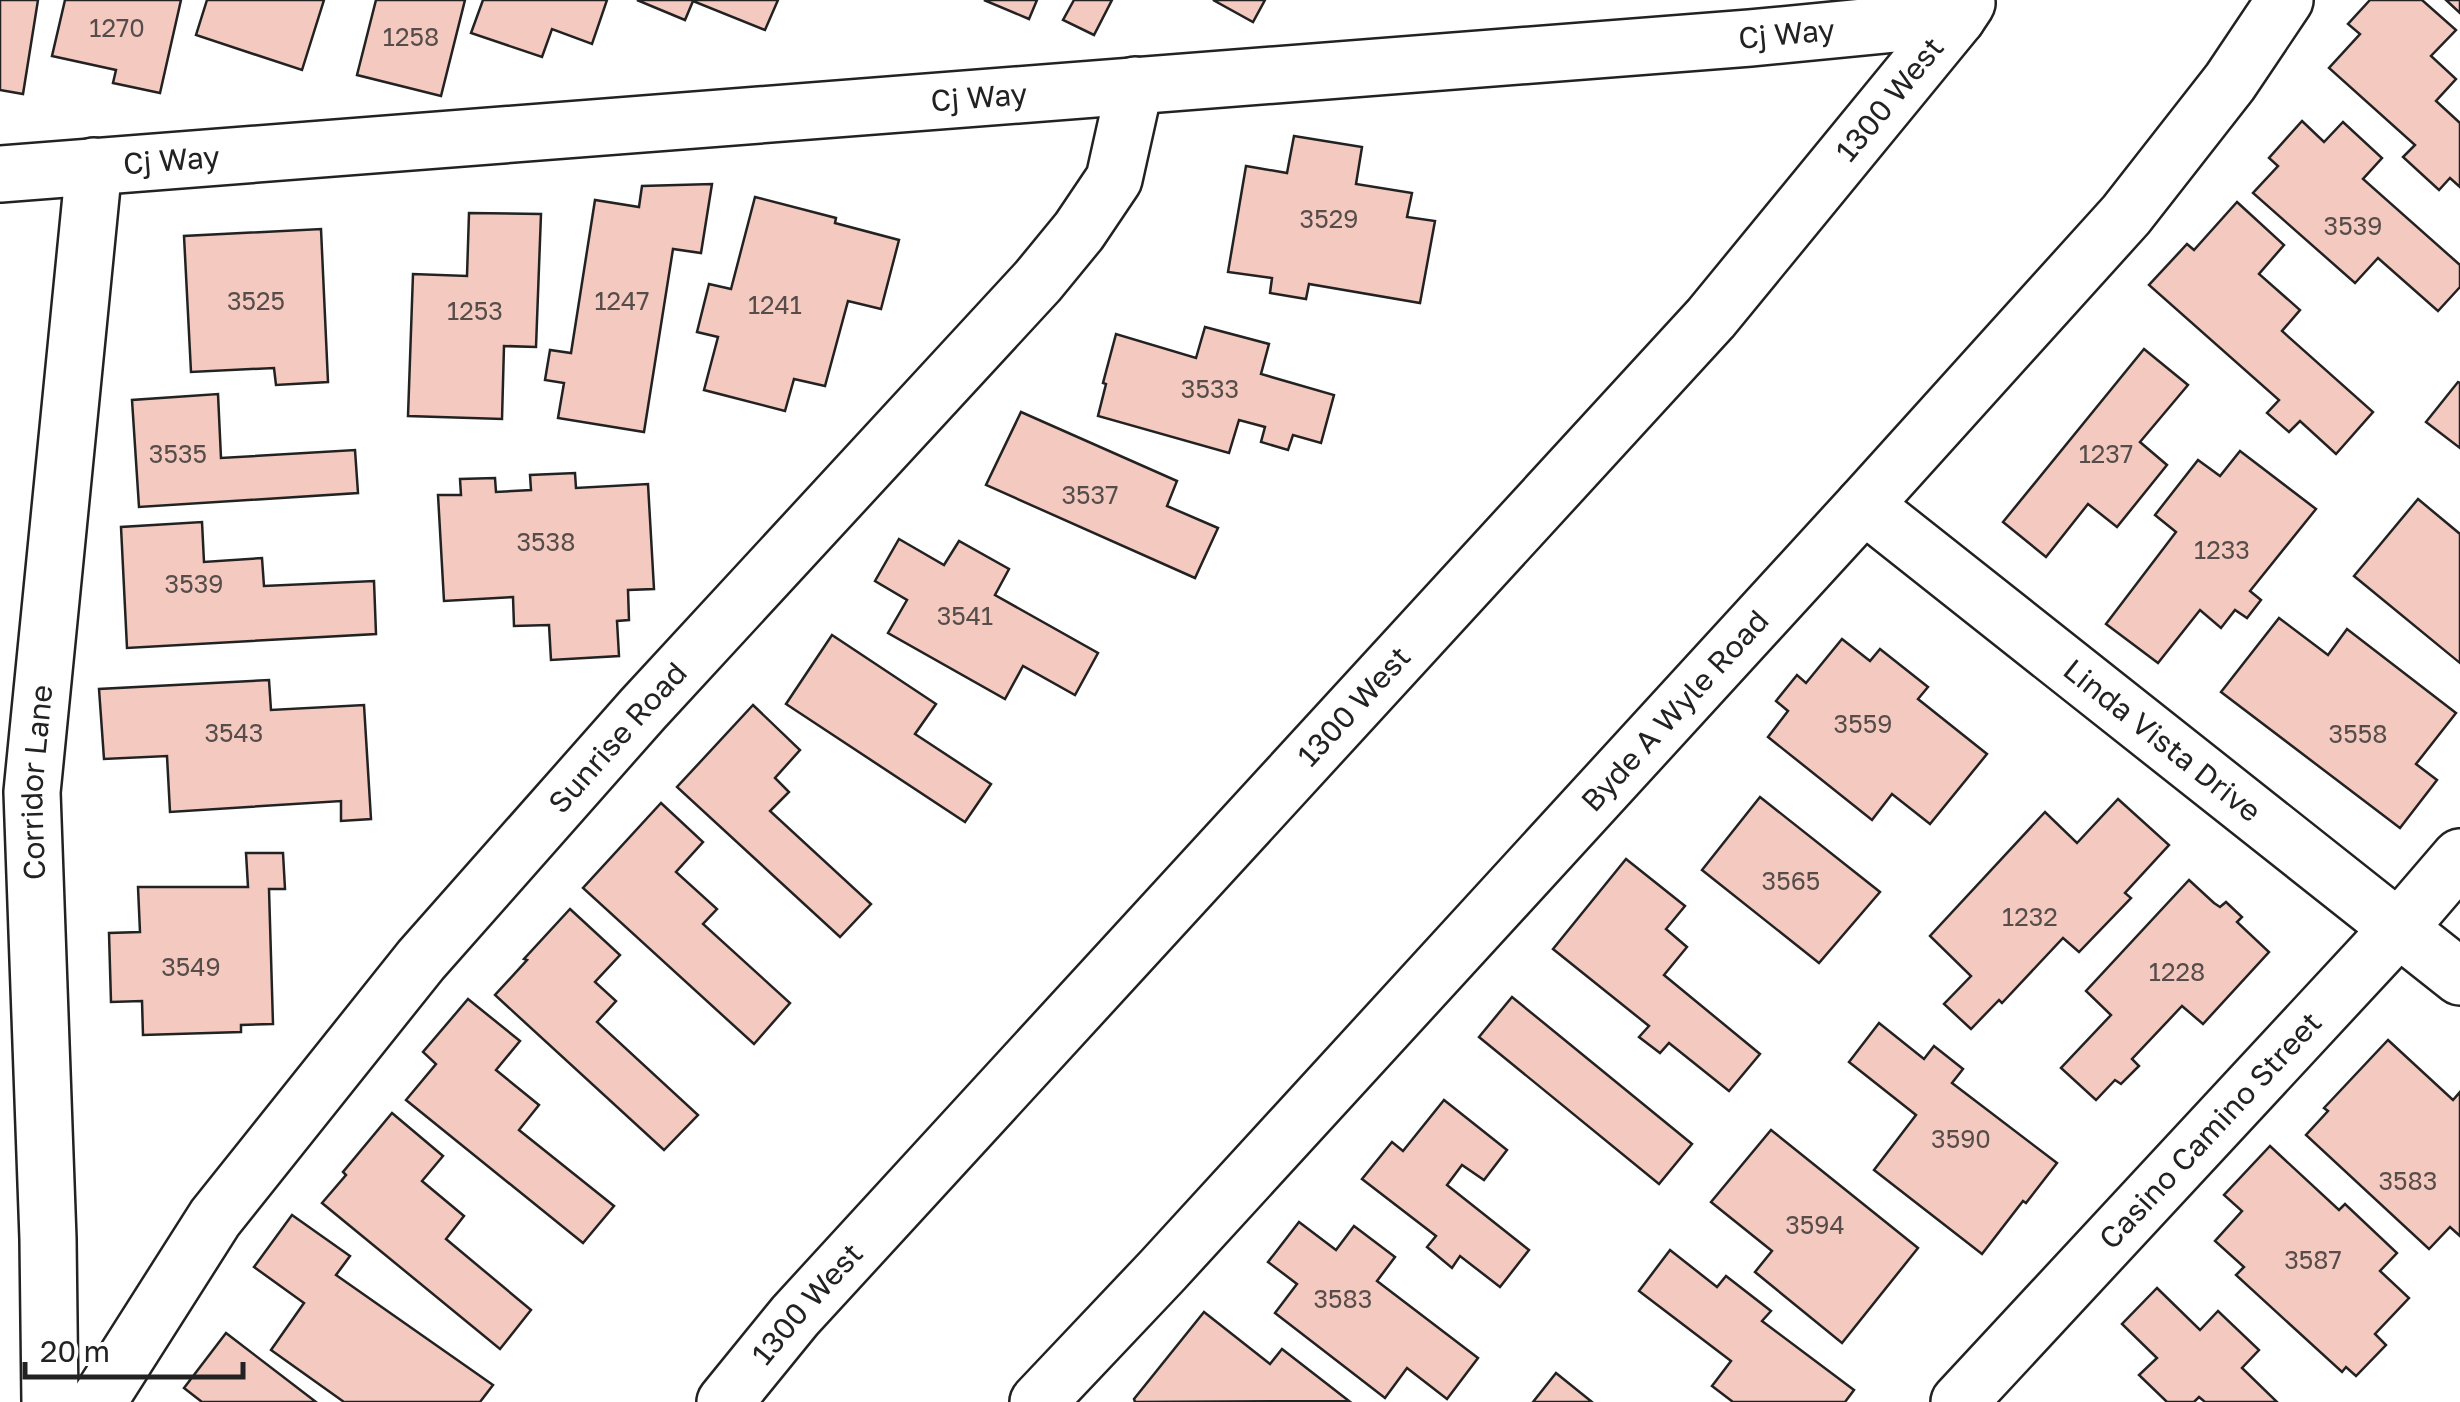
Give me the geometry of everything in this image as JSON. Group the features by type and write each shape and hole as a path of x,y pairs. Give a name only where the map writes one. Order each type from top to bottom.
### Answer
{"street":[{"name":"Byde A Wyle Road","path":"1038,1402 1176,1256 2126,215 2230,82 2285,0"},
{"name":"Cj Way","path":"0,174 1750,38 1963,9"},
{"name":"1300 West","path":"725,1402 794,1316 1712,318 1963,9"},
{"name":"Sunrise Road","path":"98,1402 215,1218 422,960 643,710 1069,244 1114,179 1135,85"},
{"name":"Corridor Lane","path":"50,1402 32,792 94,166"},
{"name":"Linda Vista Drive","path":"1864,505 2460,977"},
{"name":"Casino Camino Street","path":"1959,1402 2399,928 2460,857"}],"building":[{"path":"0,0 38,0 23,94 0,90"},
{"path":"65,0 181,0 160,93 113,83 116,70 52,56"},
{"path":"207,0 324,0 302,70 196,35"},
{"path":"376,0 465,0 441,96 357,75"},
{"path":"483,0 607,0 592,44 552,29 542,57 471,33"},
{"path":"637,0 778,0 765,30 693,1 685,20"},
{"path":"984,0 1037,0 1029,19"},
{"path":"1074,0 1112,0 1094,35 1063,20"},
{"path":"1213,0 1265,0 1253,22"},
{"path":"2370,0 2422,0 2456,30 2431,56 2456,79 2436,101 2460,123 2460,187 2450,178 2439,190 2403,157 2415,145 2329,68 2360,34 2348,24"},
{"path":"2446,0 2460,0 2460,13"},
{"path":"2302,121 2324,142 2343,122 2382,158 2363,179 2460,265 2460,287 2438,311 2378,258 2355,283 2253,193 2278,166 2269,158"},
{"path":"1294,136 1362,147 1356,184 1412,193 1407,217 1435,221 1420,303 1309,284 1306,299 1270,293 1272,278 1228,272 1246,166 1287,173"},
{"path":"712,184 701,253 673,249 644,432 558,418 564,383 545,380 550,350 571,353 595,200 639,207 642,186"},
{"path":"755,197 836,218 835,223 899,240 881,309 848,301 825,386 794,379 785,411 704,390 718,337 697,332 709,284 731,289"},
{"path":"2237,202 2284,245 2259,274 2300,310 2282,331 2373,412 2336,454 2300,421 2289,432 2267,413 2279,400 2149,285 2187,244 2194,250"},
{"path":"469,213 541,214 536,347 504,346 502,419 408,416 413,274 467,276"},
{"path":"321,229 328,382 276,385 274,368 191,372 184,236"},
{"path":"1205,327 1269,344 1261,374 1334,395 1321,443 1293,435 1288,450 1261,442 1265,427 1239,420 1229,453 1098,416 1116,334 1196,358"},
{"path":"2144,349 2188,385 2140,442 2167,465 2117,527 2088,504 2046,557 2003,522"},
{"path":"2460,383 2460,448 2426,422"},
{"path":"218,394 221,458 355,450 358,493 139,507 132,400"},
{"path":"1021,412 1177,481 1167,506 1218,528 1195,578 986,485"},
{"path":"2240,451 2316,509 2250,591 2261,600 2247,618 2235,610 2221,628 2200,610 2158,663 2106,624 2176,532 2155,515 2198,460 2220,476"},
{"path":"575,473 576,488 648,484 654,589 628,590 629,620 617,621 619,656 551,660 549,625 514,626 513,597 444,601 438,495 461,495 460,479 495,478 496,492 531,490 530,475"},
{"path":"2418,499 2460,534 2460,663 2354,576"},
{"path":"202,522 204,562 262,558 264,586 374,581 376,634 127,648 121,527"},
{"path":"899,539 944,565 959,541 1009,569 995,595 1098,653 1075,695 1023,666 1005,699 888,633 907,600 875,581"},
{"path":"2279,618 2328,655 2347,629 2456,713 2416,764 2437,780 2400,828 2221,692"},
{"path":"832,635 936,704 915,734 991,784 965,822 786,704"},
{"path":"1842,639 1870,661 1880,649 1928,687 1918,699 1987,754 1930,824 1892,794 1872,820 1768,737 1788,711 1776,701 1797,675 1806,683"},
{"path":"269,680 271,710 364,705 371,819 341,821 341,801 170,812 167,756 104,759 99,689"},
{"path":"753,705 800,750 775,778 789,792 770,811 871,904 840,937 677,787"},
{"path":"1760,797 1880,892 1819,963 1702,870"},
{"path":"2118,799 2169,845 2125,893 2131,898 2079,952 2063,938 2002,1003 1999,1000 1971,1029 1944,1004 1971,976 1930,936 2045,812 2077,843"},
{"path":"661,803 703,842 676,872 717,909 703,924 790,1003 754,1044 583,888"},
{"path":"246,853 283,853 285,889 269,889 273,1024 241,1025 241,1032 143,1035 142,1001 111,1002 109,933 140,932 138,887 248,887"},
{"path":"1626,859 1685,906 1666,929 1687,947 1664,975 1760,1054 1729,1091 1669,1043 1660,1053 1639,1037 1649,1026 1553,949"},
{"path":"2189,880 2220,907 2226,902 2242,917 2237,922 2269,952 2203,1024 2182,1006 2132,1059 2139,1066 2121,1084 2115,1080 2096,1100 2061,1068 2111,1015 2086,991"},
{"path":"570,909 620,955 595,982 616,1001 597,1022 698,1115 664,1150 495,995"},
{"path":"1512,997 1692,1144 1659,1184 1479,1037"},
{"path":"468,999 520,1041 496,1070 539,1105 519,1130 614,1206 583,1243 406,1100 436,1064 423,1052"},
{"path":"1879,1023 1924,1059 1934,1046 1963,1069 1952,1083 2057,1163 1982,1254 1874,1170 1916,1115 1849,1062"},
{"path":"2388,1040 2453,1100 2460,1092 2460,1236 2450,1227 2429,1249 2306,1135 2328,1111 2324,1108"},
{"path":"1444,1100 1507,1150 1484,1180 1462,1165 1447,1185 1529,1250 1500,1287 1460,1256 1452,1268 1427,1247 1436,1236 1362,1179 1392,1142 1403,1151"},
{"path":"392,1113 443,1156 422,1181 464,1216 446,1239 531,1310 500,1349 322,1203"},
{"path":"1771,1130 1918,1248 1842,1343 1755,1272 1772,1251 1711,1202"},
{"path":"2270,1146 2339,1210 2345,1204 2397,1253 2380,1271 2409,1298 2375,1334 2386,1345 2356,1376 2346,1367 2342,1372 2236,1275 2244,1267 2215,1241 2242,1211 2224,1195"},
{"path":"292,1215 350,1256 336,1275 493,1385 480,1402 344,1402 271,1350 304,1303 254,1267"},
{"path":"1299,1222 1336,1250 1354,1226 1395,1257 1377,1281 1478,1358 1447,1399 1407,1368 1385,1398 1275,1313 1297,1284 1268,1262"},
{"path":"1670,1250 1717,1287 1726,1276 1771,1311 1762,1321 1854,1390 1845,1402 1733,1402 1712,1386 1731,1361 1639,1291"},
{"path":"2157,1288 2200,1330 2218,1311 2259,1350 2242,1368 2277,1402 2205,1402 2199,1397 2194,1402 2167,1402 2139,1375 2157,1358 2122,1324"},
{"path":"1204,1312 1270,1364 1282,1349 1349,1401 1135,1402"},
{"path":"226,1333 316,1402 202,1402 184,1388"},
{"path":"1556,1373 1592,1402 1533,1402"}]}
